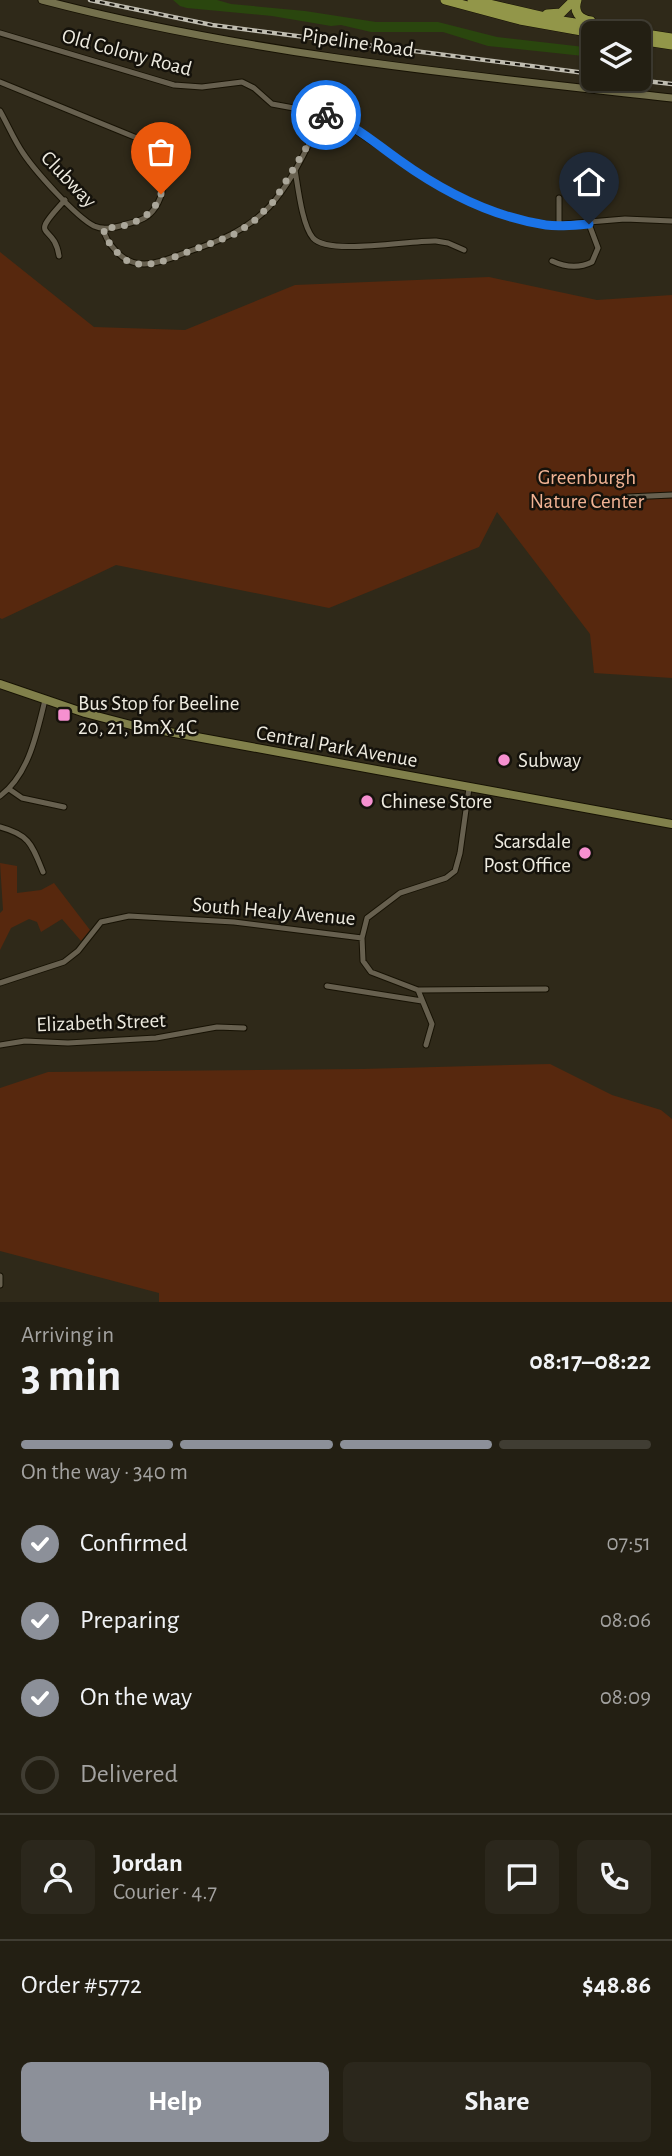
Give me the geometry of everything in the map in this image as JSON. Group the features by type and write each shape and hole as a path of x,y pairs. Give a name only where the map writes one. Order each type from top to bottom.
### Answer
{"highway":[{"path":"445,0 531,22 581,31"},
{"path":"472,0 581,25"},
{"path":"477,0 555,15 563,12 575,0"},
{"path":"575,0 576,11 587,21"},
{"path":"651,37 672,38"},
{"path":"651,40 672,45"}],"main road":[{"name":"Central Park Avenue","path":"0,684 139,727 672,824"}],"street":[{"name":"Pipeline Road","path":"42,0 161,29 251,44 444,72 672,98"},
{"name":"Old Colony Road","path":"0,33 174,85 202,87 246,83 272,104 324,114 344,121 414,171 454,194 505,215 559,225 636,219 672,221"},
{"name":"Clubway","path":"0,82 110,129 149,142 160,152 163,161 163,184 154,209 143,219 103,228 91,223 65,200 22,152 0,111"},
{"path":"103,228 110,245 125,260 143,265 219,242 239,232 267,209 295,170 324,114"},
{"path":"295,170 308,229 319,243 341,247 436,241 464,250"},
{"path":"559,198 559,225"},
{"path":"59,256 55,243 43,227 65,200"},
{"path":"552,261 566,267 592,262 597,248 589,224"},
{"path":"627,497 672,495"},
{"path":"0,796 17,780 29,753 45,699"},
{"name":"South Healy Avenue","path":"0,983 64,962 78,951 101,922 130,916 234,922 362,938 367,918 396,896 453,874 459,858 469,788"},
{"path":"9,789 22,798 64,807"},
{"path":"0,827 26,837 43,872"},
{"path":"362,938 362,958 368,970 418,990 546,989"},
{"path":"327,986 422,1001"},
{"path":"418,990 432,1024 426,1045"},
{"name":"Elizabeth Street","path":"0,1045 25,1041 68,1043 156,1038 217,1027 244,1028"},
{"path":"0,1276 0,1285"}],"green space":[{"name":"Greenburgh Nature Center","path":"0,252 94,327 185,330 295,285 489,277 597,300 672,295 672,678 594,673 590,634 497,512 479,547 329,608 116,565 0,618"},
{"path":"0,863 17,866 17,893 41,890 54,883 90,930 81,941 62,919 41,932 37,922 29,919 11,928 0,950 0,913 3,910"},
{"path":"550,1064 612,1095 661,1110 672,1119 672,1302 159,1302 159,1293 0,1251 0,1088 48,1072"}],"shaded area":[{"path":"173,0 217,0 376,22 438,22 497,37 581,47 581,56 488,46 443,32 371,32 341,25 331,26 272,16 180,6"}],"railway":[{"path":"90,0 212,25 581,72"},
{"path":"651,82 672,84"}],"way so far":[{"path":"161,194 154,209 143,219 103,228 110,245 125,260 143,265 156,263 219,242 246,227 267,209 281,192 324,114 326,115"}],"place":[{"name":"Bus Stop for Beeline 20, 21, BmX 4C","path":"64,715"},
{"name":"Subway","path":"504,760"},
{"name":"Chinese Store","path":"367,801"},
{"name":"Scarsdale Post Office","path":"585,853"}],"route":[{"path":"326,115 344,121 426,179 470,201 505,215 534,222 553,225 589,224"}]}
